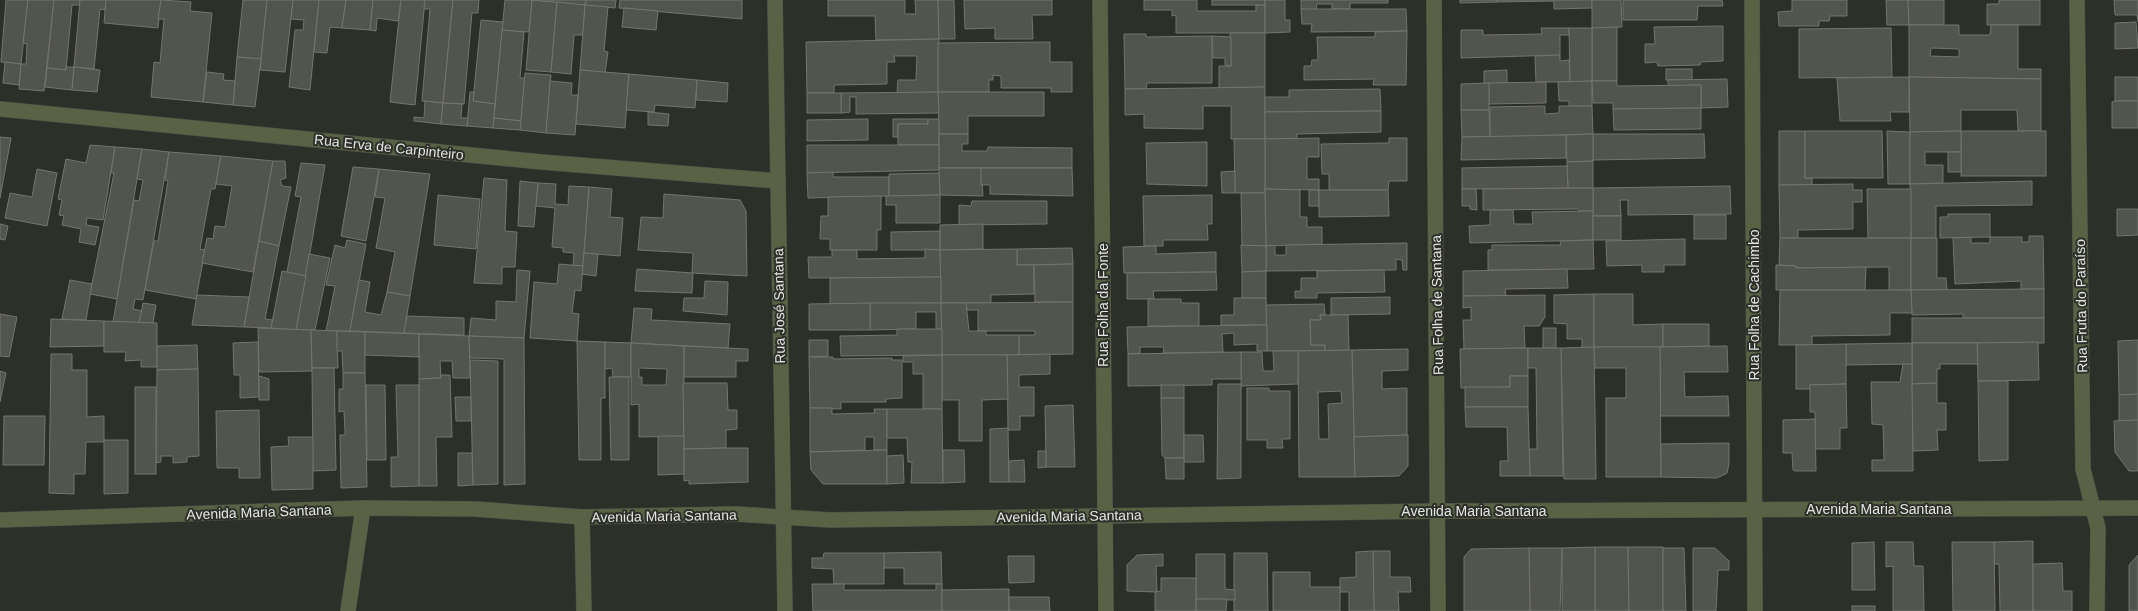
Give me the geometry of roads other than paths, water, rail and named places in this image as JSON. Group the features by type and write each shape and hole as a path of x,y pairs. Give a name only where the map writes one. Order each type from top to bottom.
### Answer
{"street":[{"name":"Rua José Santana","path":"775,0 785,611"},
{"name":"Rua Folha da Fonte","path":"1100,0 1106,611"},
{"name":"Rua Folha de Santana","path":"1434,0 1439,511 1438,611"},
{"name":"Rua Folha de Cachimbo","path":"1752,0 1755,611"},
{"name":"Rua Fruta do Paraíso","path":"2077,0 2083,469 2098,528 2097,611"},
{"name":"Rua Erva de Carpinteiro","path":"0,109 532,161 778,181"},
{"name":"Avenida Maria Santana","path":"0,520 363,508 475,509 582,517 736,514 830,520 1439,511 2138,508"},
{"path":"348,611 363,508"},
{"path":"582,517 584,611"}]}
